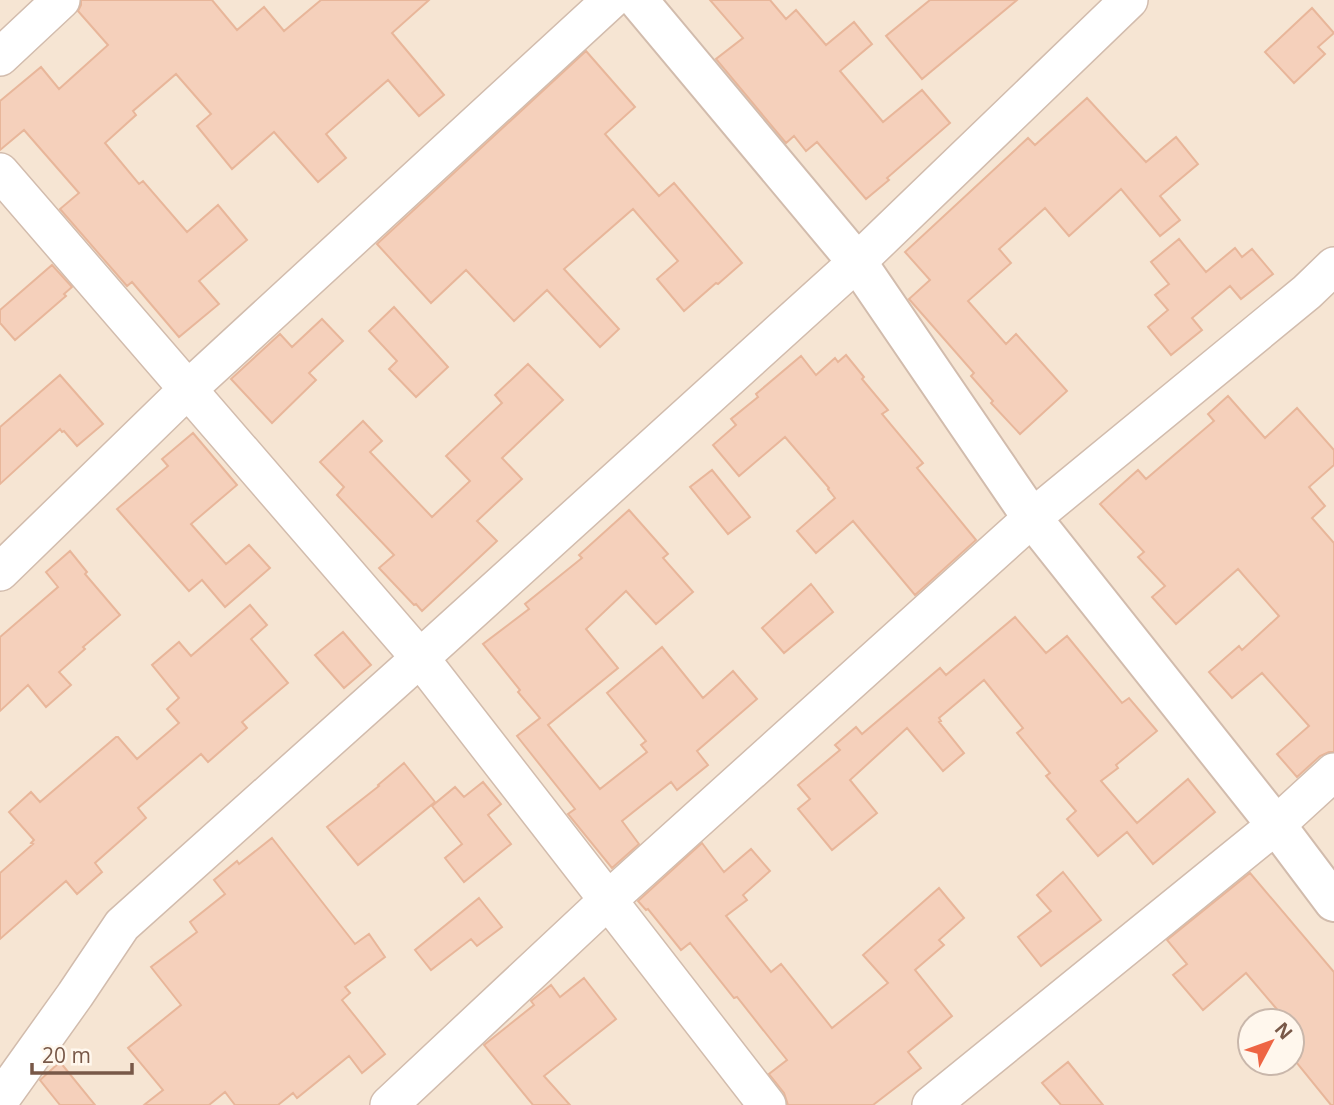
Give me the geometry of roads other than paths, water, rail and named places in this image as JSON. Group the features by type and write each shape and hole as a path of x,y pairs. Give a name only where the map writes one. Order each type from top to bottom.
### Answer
{"street":[{"path":"0,57 61,0"},
{"path":"0,572 187,390 611,0"},
{"path":"638,0 857,262 1032,518 1334,902"},
{"path":"0,1100 122,925 857,262 1129,0"},
{"path":"0,172 420,658 767,1105"},
{"path":"389,1105 607,900 1032,518 1307,292 1334,266"},
{"path":"931,1105 1276,825 1334,772"}]}
